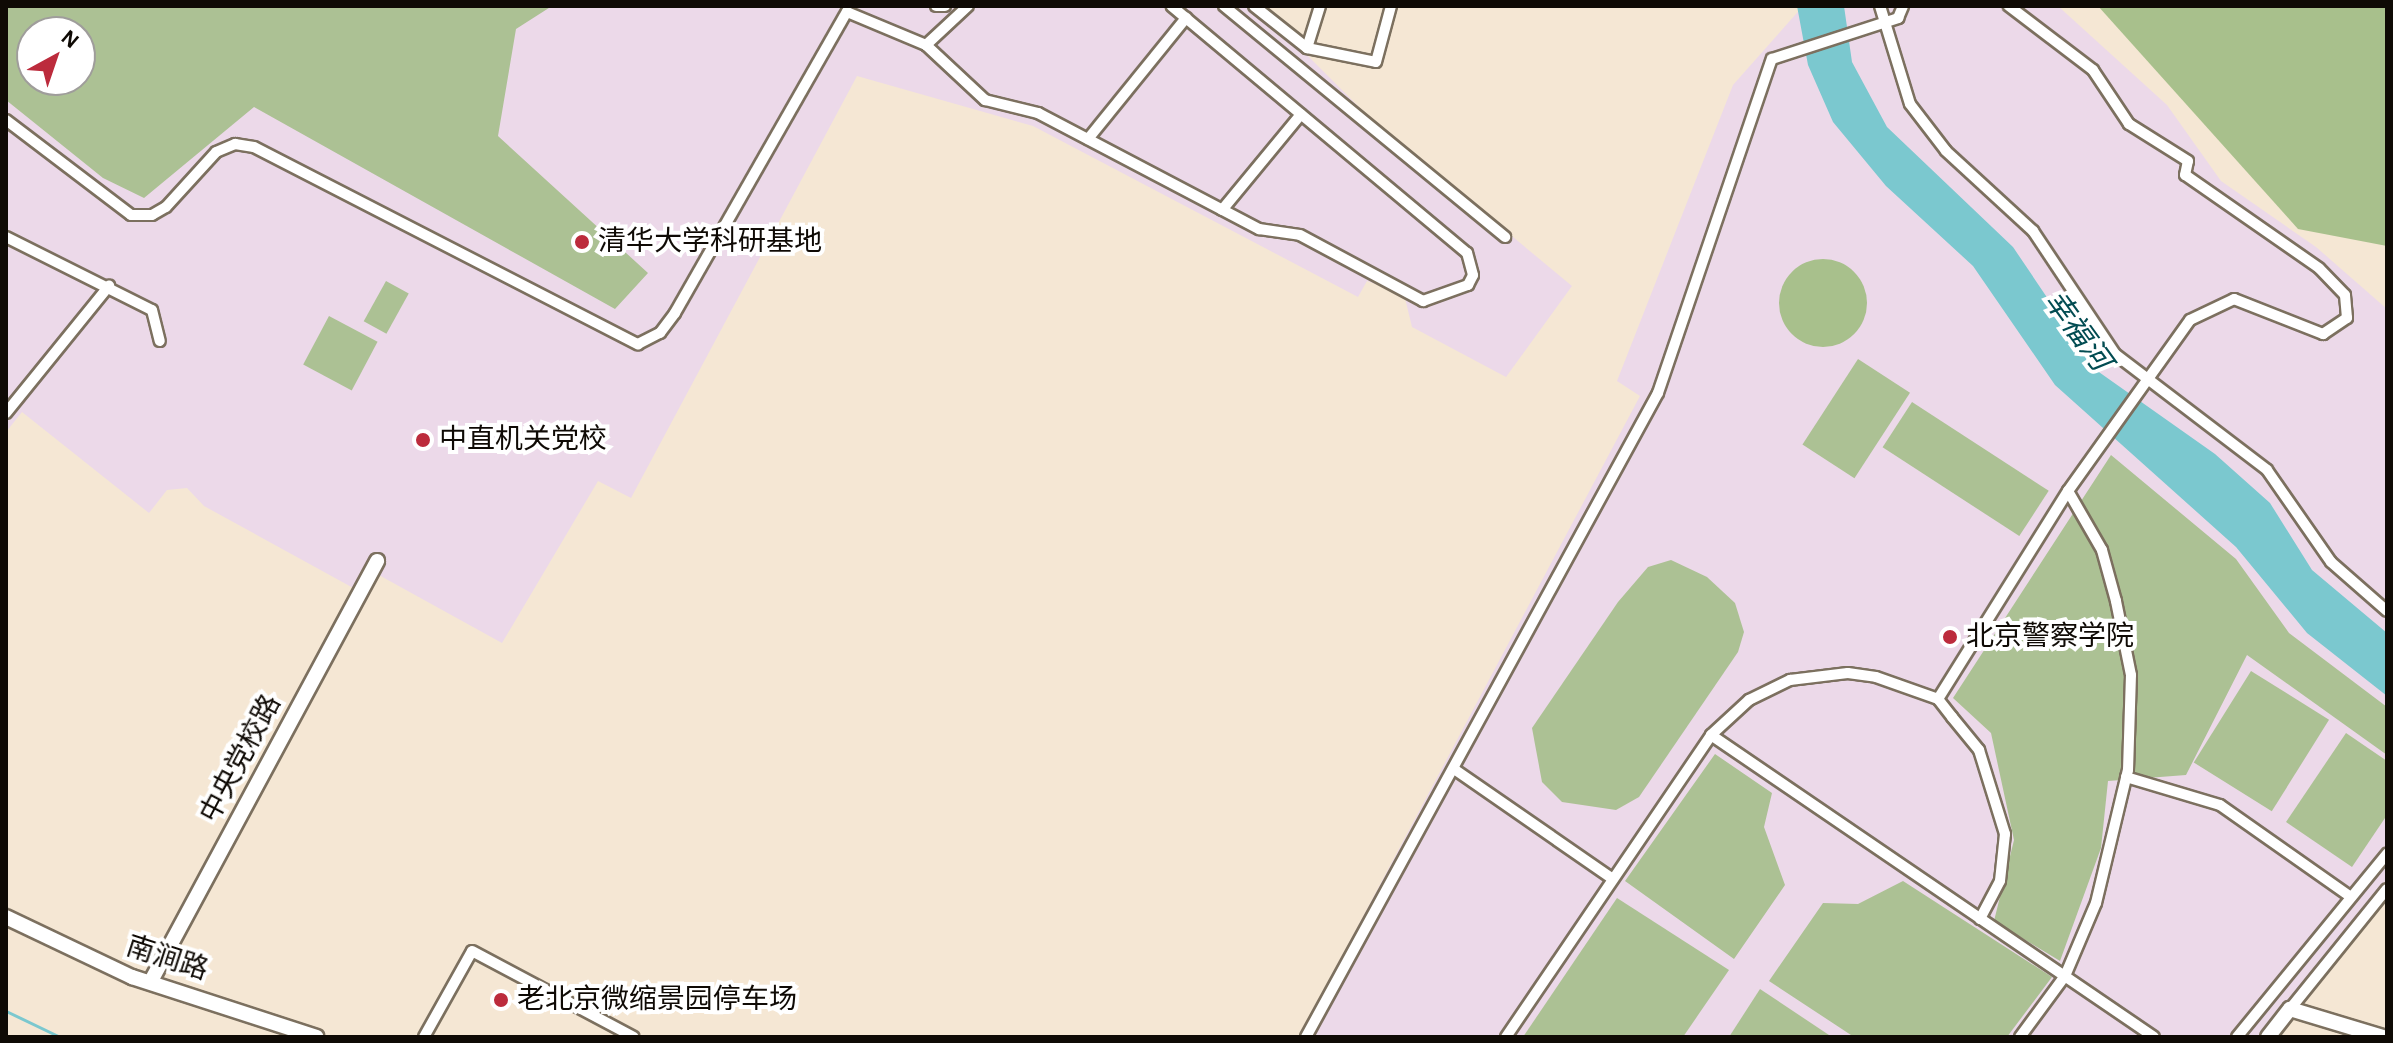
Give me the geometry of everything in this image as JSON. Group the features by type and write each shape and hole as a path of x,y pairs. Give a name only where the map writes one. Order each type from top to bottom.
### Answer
{"street":[{"path":"936,6 945,6"},
{"path":"926,45 968,6"},
{"path":"6,120 131,215 152,215 166,207 216,152 235,144 254,147 638,344 660,333 675,313 842,11 858,14 926,45 985,100 1038,113 1259,229 1300,235 1423,301 1468,285 1473,275 1467,253 1172,6"},
{"path":"1224,6 1505,237"},
{"path":"1254,6 1307,48 1376,62 1391,6"},
{"path":"1307,48 1320,6"},
{"path":"1880,6 1881,25 1919,116 1946,151 2033,231 2115,354 2267,470 2331,562 2387,611"},
{"path":"1308,1036 1658,393 1772,59 1781,53 1881,25 1898,18 1903,6"},
{"path":"1938,699 2068,491 2102,448 2190,320 2234,299 2323,334 2347,318 2345,295 2277,237 2185,175 2188,161 2129,124 2093,70 2009,6"},
{"path":"1088,139 1186,18"},
{"path":"1222,210 1301,114"},
{"path":"6,237 152,310 160,341"},
{"path":"6,413 109,286"},
{"path":"2020,1037 2065,976 2096,903 2126,777 2128,660 2102,550 2068,491"},
{"name":"中央党校路","path":"151,981 377,561"},
{"path":"1506,1037 1711,735 1766,688 1822,674 1876,677 1938,699 1979,750 2005,834 2000,881 1980,919"},
{"path":"1711,735 2154,1037"},
{"path":"1454,769 1613,879"},
{"path":"2126,777 2220,805 2351,897"},
{"path":"2237,1037 2256,1021 2387,854"},
{"path":"2268,1037 2387,889"},
{"name":"南涧路","path":"6,917 89,959 317,1037"},
{"path":"424,1037 472,951 634,1037"},
{"path":"2290,1009 2334,1030 2383,1037"}],"shaded area":[{"name":"清华大学科研基地","path":"6,6 1258,6 1373,121 1572,286 1506,377 1412,327 1404,294 1367,281 1358,297 1033,126 857,76 631,498 598,481 502,643 377,574 366,595 204,506 187,488 167,490 149,513 22,412 6,432"},
{"name":"北京警察学院","path":"1803,6 2058,6 2167,105 2221,181 2316,247 2387,309 2387,879 2258,1037 1299,1037 1640,396 1617,381 1733,85"}],"green space":[{"path":"6,6 552,6 516,29 498,136 648,273 615,309 254,107 144,198 103,178 6,100"},
{"path":"2098,6 2387,6 2387,246 2298,229"},
{"path":"1814,259 1832,259 1848,266 1860,278 1867,294 1867,312 1860,328 1848,340 1832,347 1814,347 1798,340 1786,328 1779,312 1779,294 1786,278 1798,266"},
{"path":"386,281 409,294 386,334 364,321"},
{"path":"329,316 378,342 352,390 303,365"},
{"path":"1858,359 1910,393 1854,478 1802,445"},
{"path":"1912,402 2049,491 2019,536 1883,447"},
{"path":"2111,455 2236,559 2289,633 2387,707 2387,755 2247,655 2186,775 2108,781 2101,848 2060,961 1994,921 2014,840 1991,733 1953,698"},
{"path":"1671,560 1707,577 1735,603 1744,632 1738,652 1639,797 1616,810 1562,802 1542,782 1532,728 1618,602 1648,567"},
{"path":"2251,671 2329,720 2272,811 2194,763"},
{"path":"2346,733 2387,761 2387,815 2352,867 2286,822"},
{"path":"1715,754 1772,793 1764,827 1785,885 1734,959 1625,881"},
{"path":"1903,881 2052,977 2007,1037 1854,1037 1769,981 1823,903 1858,904"},
{"path":"1617,898 1729,970 1683,1037 1523,1037"},
{"path":"1760,989 1832,1037 1729,1037"}],"water":[{"path":"1797,6 1844,6 1852,62 1887,127 2013,247 2096,370 2215,454 2270,503 2312,570 2387,633 2387,696 2307,633 2236,547 2055,385 1973,266 1886,186 1833,122 1808,65"}],"waterway":[{"path":"6,1011 60,1037"}],"place":[{"name":"清华大学科研基地","path":"582,242"},
{"name":"中直机关党校","path":"423,440"},
{"name":"北京警察学院","path":"1950,637"},
{"name":"老北京微缩景园停车场","path":"501,1000"}],"water label":[{"name":"幸福河","path":"2077,331"}]}
